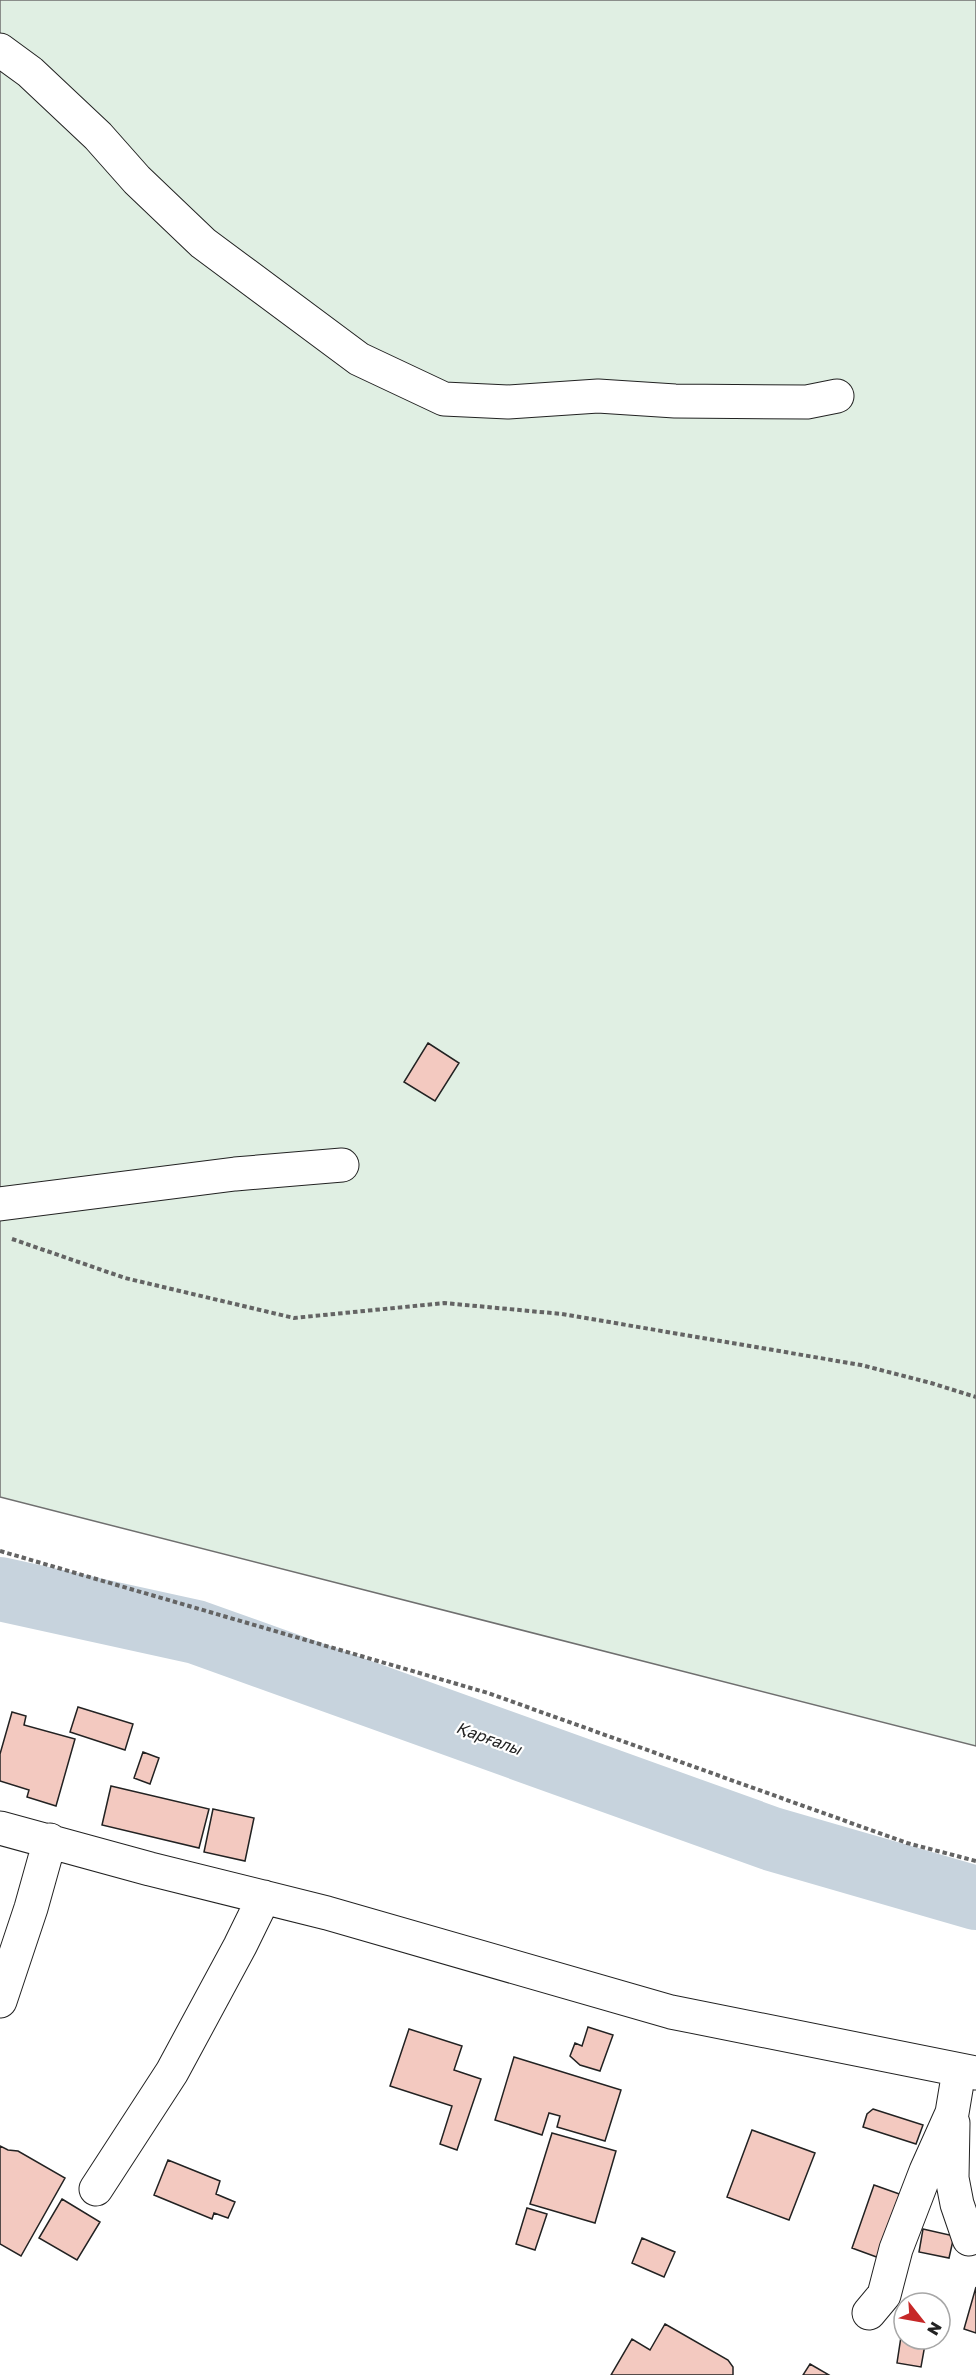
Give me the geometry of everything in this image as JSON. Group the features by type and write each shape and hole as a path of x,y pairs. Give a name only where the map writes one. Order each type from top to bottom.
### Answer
{"street":[{"path":"0,50 30,72 98,136 137,180 203,243 359,359 444,399 508,402 598,396 675,401 807,402 837,396"},
{"path":"0,1204 235,1174 342,1165"},
{"path":"0,1828 339,1917 671,2012 967,2072 896,2249 884,2295 869,2313"},
{"path":"0,2001 31,1908 50,1840"},
{"path":"96,2189 172,2072 264,1897"},
{"path":"952,2113 954,2141 952,2178 957,2204 969,2239"}],"path":[{"path":"10,1239 125,1278 294,1318 444,1303 562,1314 861,1365 976,1397"},
{"path":"0,1551 488,1693 907,1843 976,1861"}],"green space":[{"path":"0,0 976,0 976,1746 0,1497"}],"building":[{"path":"428,1043 459,1063 435,1101 404,1082"},
{"path":"78,1707 133,1724 125,1750 70,1732"},
{"path":"12,1712 26,1716 24,1725 75,1739 56,1806 27,1797 29,1790 0,1781 0,1754"},
{"path":"143,1752 159,1758 150,1784 134,1778"},
{"path":"111,1786 209,1809 199,1848 102,1825"},
{"path":"213,1809 254,1818 245,1861 204,1852"},
{"path":"588,2027 613,2035 600,2071 580,2065 570,2056 575,2043 582,2046"},
{"path":"409,2029 462,2046 454,2070 481,2079 457,2150 440,2144 452,2106 390,2086"},
{"path":"514,2057 621,2090 605,2141 557,2127 560,2116 549,2113 542,2135 495,2120"},
{"path":"873,2109 923,2125 916,2144 863,2127 867,2114"},
{"path":"752,2130 815,2153 789,2220 727,2197"},
{"path":"552,2133 616,2151 595,2223 530,2204"},
{"path":"0,2146 18,2151 65,2178 21,2256 0,2244"},
{"path":"168,2160 220,2181 216,2194 235,2202 228,2218 214,2213 212,2219 154,2195"},
{"path":"874,2185 905,2196 882,2259 852,2248"},
{"path":"62,2199 100,2222 77,2260 39,2238"},
{"path":"527,2208 547,2214 535,2250 516,2244"},
{"path":"923,2229 954,2236 949,2258 919,2252"},
{"path":"642,2238 675,2252 664,2277 632,2263"},
{"path":"976,2287 976,2333 964,2329"},
{"path":"665,2324 728,2360 733,2367 733,2375 611,2375 632,2339 650,2350"},
{"path":"899,2351 924,2351 921,2367 897,2363"},
{"path":"810,2364 829,2375 803,2375"}],"waterway":[{"name":"Қарғалы","path":"0,1589 196,1632 772,1839 976,1898"}]}
